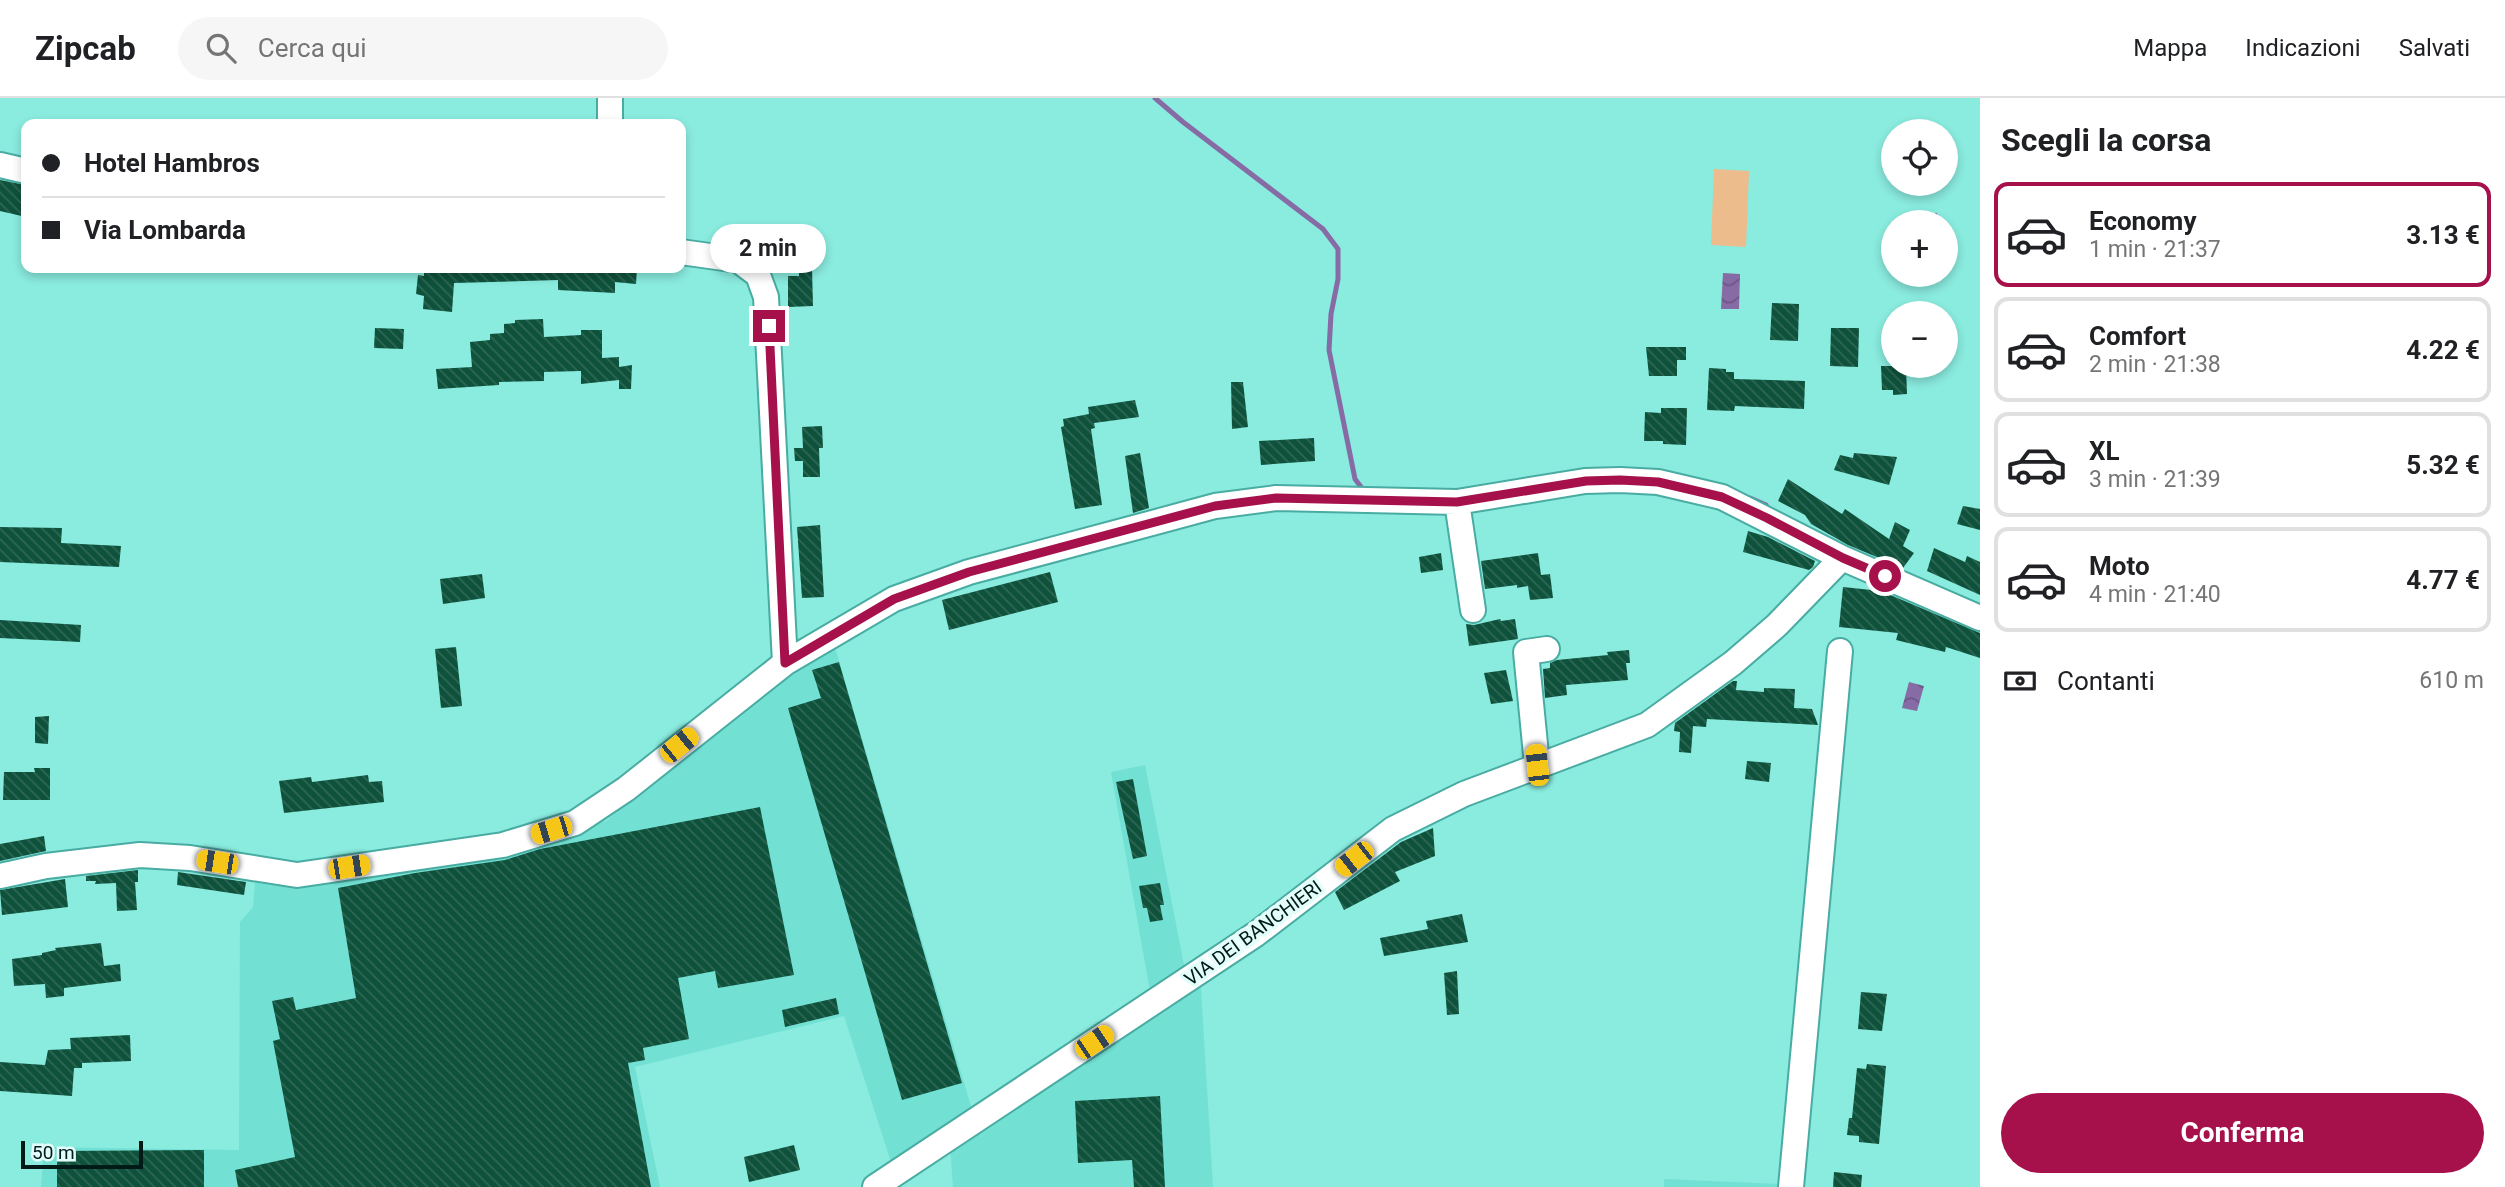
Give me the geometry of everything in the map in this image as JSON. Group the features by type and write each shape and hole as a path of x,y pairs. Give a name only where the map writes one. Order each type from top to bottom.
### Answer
{"street":[{"path":"610,98 610,119"},
{"path":"0,164 21,170"},
{"path":"686,253 738,260 758,275 766,297 785,663"},
{"path":"0,876 46,866 140,856 190,858 298,875 503,845 575,823 626,789 785,663 894,599 969,572 1215,506 1276,498 1457,502 1586,481 1658,482 1722,497 1843,558 1980,618"},
{"path":"1457,502 1473,610"},
{"name":"VIA DEI BANCHIERI","path":"875,1187 1256,934 1393,829 1464,794 1647,725 1733,663 1777,625 1843,558"},
{"path":"1537,765 1525,652 1547,649"},
{"path":"1791,1187 1840,651"}],"shaded area":[{"path":"1714,169 1749,171 1746,247 1711,245"},
{"path":"833,641 973,1113 1150,991 1111,772 1145,765 1184,965 1199,956 1213,1187 953,1187 949,1129 891,1162 844,1016 635,1067 660,1187 41,1187 44,1147 239,1150 240,922 253,907 255,882 296,884 492,853 606,821 746,702"},
{"path":"1664,1179 1801,1185 1801,1187 1664,1187"}],"water":[{"path":"1723,273 1740,274 1739,309 1721,309"},
{"path":"1909,682 1924,686 1917,711 1902,708"}],"building":[{"path":"0,180 21,184 21,216 0,211"},
{"path":"799,268 812,268 813,306 788,307 788,276 799,276"},
{"path":"424,273 637,273 636,284 615,282 615,293 558,290 558,280 454,283 452,312 423,309 424,296 416,294 418,275 424,276"},
{"path":"1772,303 1799,304 1798,341 1770,340"},
{"path":"543,319 544,337 581,335 581,330 602,330 602,358 619,357 619,367 632,365 631,389 619,389 619,380 581,384 581,371 544,372 544,381 499,382 499,385 438,389 436,369 472,367 470,342 490,340 490,334 504,333 504,324 515,323 515,320"},
{"path":"375,328 404,329 403,349 374,348"},
{"path":"1831,328 1859,328 1858,367 1830,366"},
{"path":"1646,347 1686,347 1686,360 1677,360 1677,376 1649,376"},
{"path":"1709,368 1734,372 1734,379 1805,381 1804,409 1735,406 1734,411 1707,410"},
{"path":"1882,378 1906,378 1907,394 1893,395 1893,390 1882,390"},
{"path":"1231,382 1243,382 1248,427 1232,429"},
{"path":"1135,400 1139,417 1094,423 1095,428 1091,429 1102,505 1075,509 1061,427 1064,426 1063,419 1089,414 1088,407"},
{"path":"1661,408 1687,408 1686,445 1644,441 1645,412 1661,413"},
{"path":"822,426 823,448 819,448 820,477 803,477 803,461 795,461 794,448 803,448 802,427"},
{"path":"1314,438 1315,461 1261,465 1259,441"},
{"path":"1140,453 1149,508 1133,513 1125,456"},
{"path":"1854,453 1897,457 1889,485 1834,470 1840,455 1853,458"},
{"path":"1788,479 1842,514 1845,509 1889,539 1895,522 1910,530 1903,546 1914,553 1903,568 1848,545 1811,524 1805,515 1778,501"},
{"path":"1963,506 1980,509 1980,530 1957,524"},
{"path":"820,525 824,597 802,598 797,527"},
{"path":"0,527 62,528 61,543 121,546 119,567 0,562"},
{"path":"1748,531 1768,537 1815,561 1813,567 1809,570 1743,552"},
{"path":"1934,548 1965,562 1967,556 1980,562 1980,595 1927,571"},
{"path":"1441,553 1443,570 1421,573 1419,557"},
{"path":"1538,553 1541,575 1550,574 1553,598 1530,600 1528,586 1485,589 1481,561"},
{"path":"1050,572 1058,602 949,630 942,600"},
{"path":"482,574 485,598 443,604 440,579"},
{"path":"1843,587 1881,591 1980,633 1980,658 1946,647 1945,652 1896,640 1898,633 1839,627"},
{"path":"1500,619 1515,619 1518,639 1469,646 1466,624 1474,625"},
{"path":"0,620 81,625 80,642 0,638"},
{"path":"456,647 462,706 441,708 435,649"},
{"path":"1629,650 1630,663 1626,663 1628,680 1566,685 1567,695 1545,698 1543,669 1550,668 1550,663"},
{"path":"839,662 962,1083 902,1100 788,708 821,698 812,670"},
{"path":"1506,670 1513,701 1491,704 1484,673"},
{"path":"1733,681 1737,681 1736,690 1764,692 1764,688 1795,689 1794,708 1812,709 1818,725 1707,719 1706,727 1693,726 1691,753 1679,752 1680,732 1674,731 1675,723"},
{"path":"49,716 48,744 35,743 35,717"},
{"path":"1747,761 1771,763 1769,782 1745,779"},
{"path":"34,768 50,768 50,800 3,800 4,772 35,772"},
{"path":"368,775 369,782 382,781 384,802 284,813 279,781 311,777 312,782"},
{"path":"1133,779 1147,856 1133,859 1116,782"},
{"path":"760,807 794,975 718,988 715,971 678,978 689,1039 643,1048 645,1060 628,1063 651,1187 238,1187 235,1170 295,1157 273,1041 280,1039 272,1001 293,997 296,1010 356,998 338,888 505,860 540,849"},
{"path":"1433,828 1435,856 1395,872 1400,881 1344,910 1335,892 1401,842"},
{"path":"44,836 46,851 0,861 0,844"},
{"path":"138,870 138,882 135,882 137,910 117,911 116,883 95,884 96,881 86,881 86,876"},
{"path":"178,872 246,882 244,895 177,885"},
{"path":"65,879 68,907 2,915 0,890"},
{"path":"1160,883 1164,905 1160,905 1163,920 1150,922 1147,908 1143,908 1139,886"},
{"path":"1462,914 1468,942 1384,956 1380,938 1428,929 1426,921"},
{"path":"101,943 104,966 120,964 121,981 64,988 64,996 46,998 45,984 14,986 12,959 42,955 56,950 55,948"},
{"path":"1457,971 1459,1014 1447,1015 1444,973"},
{"path":"1861,992 1887,994 1882,1031 1858,1029"},
{"path":"836,998 839,1014 785,1027 782,1010"},
{"path":"130,1035 131,1061 82,1063 82,1068 74,1068 72,1096 0,1091 0,1062 45,1065 48,1050 71,1049 70,1038"},
{"path":"1867,1064 1886,1066 1879,1144 1859,1142 1859,1136 1847,1135 1849,1118 1852,1118 1857,1068 1866,1069"},
{"path":"1160,1096 1165,1187 1134,1187 1132,1160 1078,1163 1075,1101"},
{"path":"794,1145 800,1170 749,1182 744,1157"},
{"path":"204,1150 204,1187 57,1187 57,1151"},
{"path":"1834,1172 1862,1175 1861,1187 1833,1187"}],"waterway":[{"path":"1155,98 1323,229 1338,249 1338,279 1331,314 1329,350 1355,479 1364,491"},
{"path":"1750,498 1766,505"}],"route":[{"path":"769,326 785,663 894,599 969,572 1215,506 1276,498 1457,502 1586,481 1658,482 1722,497 1843,558 1885,576"}]}
